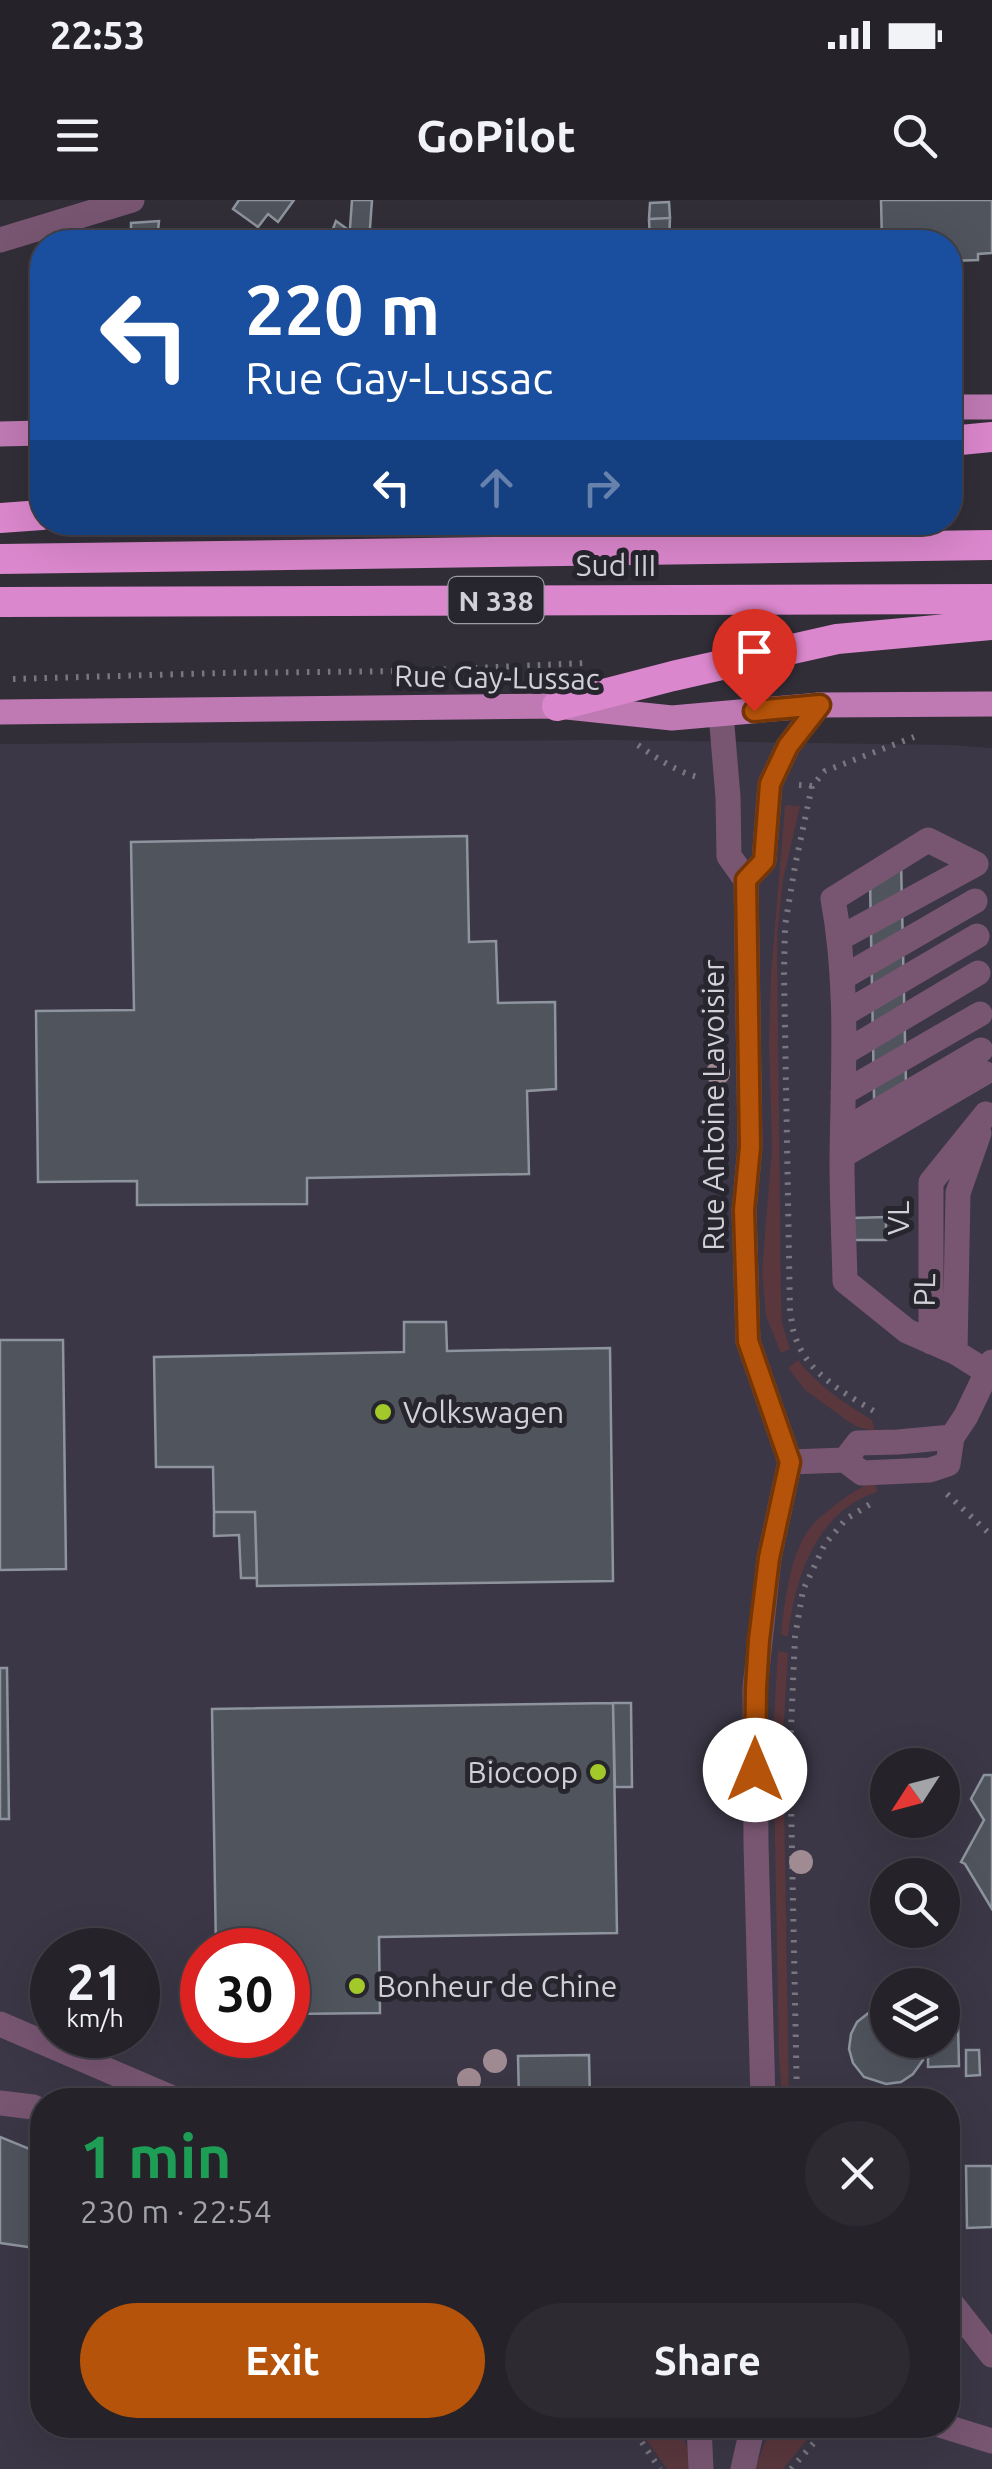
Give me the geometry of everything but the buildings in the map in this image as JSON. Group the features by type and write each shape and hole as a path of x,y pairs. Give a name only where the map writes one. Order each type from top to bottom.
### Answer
{"highway":[{"path":"962,439 992,438"},
{"path":"0,518 30,516"},
{"name":"Sud III","path":"0,559 992,545"},
{"name":"Sud III","path":"0,602 992,599"},
{"path":"557,706 837,639 992,626"}],"main road":[{"path":"962,407 992,406"},
{"path":"0,434 30,433"},
{"name":"Rue Gay-Lussac","path":"0,712 557,706 672,718 820,705 992,704"}],"street":[{"path":"33,230 132,200"},
{"path":"0,240 30,231"},
{"name":"Rue Antoine Lavoisier","path":"746,880 764,861 778,791 770,784 788,746 820,705"},
{"name":"Rue Antoine Lavoisier","path":"721,714 728,856 746,880 750,1147 744,1210 748,1341 790,1462"},
{"path":"763,2088 756,1688 769,1558 790,1462 845,1460 858,1443 952,1437 990,1367 907,1331 844,1281 844,1014 840,938 832,899 928,840 976,864 840,938"},
{"path":"842,978 976,901"},
{"path":"844,1014 977,936"},
{"path":"844,1053 978,973"},
{"path":"844,1093 980,1014"},
{"path":"843,1143 983,1062"},
{"name":"VL","path":"943,1347 930,1182 986,1114"},
{"path":"0,2024 149,2088"},
{"path":"0,2103 30,2107"},
{"path":"960,2314 992,2354"},
{"path":"960,2431 992,2441"},
{"path":"700,2438 701,2469"},
{"path":"743,2469 750,2438"}],"path":[{"path":"0,680 588,663"},
{"path":"881,1422 877,1413 817,1371 795,1337 790,1312 785,926 812,786 825,771 914,737"},
{"path":"626,741 688,775 710,780"},
{"path":"778,791 812,786"},
{"path":"930,1495 946,1493 992,1536"},
{"path":"796,2088 790,1752 795,1637 803,1590 825,1544 846,1520 870,1503 886,1500"},
{"path":"639,2438 660,2469"},
{"path":"791,2469 818,2438"}],"shaded area":[{"path":"607,740 992,748 992,2469 0,2469 0,744"},
{"path":"785,805 800,806 783,880 777,936 781,1297 782,1323 790,1349 781,1353 766,1316 762,1272 772,1148 771,975"},
{"path":"717,995 724,995 727,1151 720,1151"},
{"path":"798,1360 832,1393 872,1420 875,1431 849,1422 805,1390 788,1368"},
{"path":"875,1481 877,1492 838,1515 823,1531 796,1592 788,1636 781,1635 789,1579 803,1539 834,1506"},
{"path":"778,1651 788,1653 783,1737 789,2088 781,2088 779,2056 773,1733"},
{"path":"645,2438 683,2438 688,2469 667,2469"},
{"path":"768,2438 808,2438 783,2469 755,2469"}],"place":[{"name":"Volkswagen","path":"383,1412"},
{"name":"Biocoop","path":"598,1772"},
{"name":"Bonheur de Chine","path":"357,1986"}],"route":[{"path":"754,711 820,705 788,746 770,784 764,861 746,880 750,1147 744,1210 748,1341 790,1462 769,1558 759,1640 755,1770"}]}
